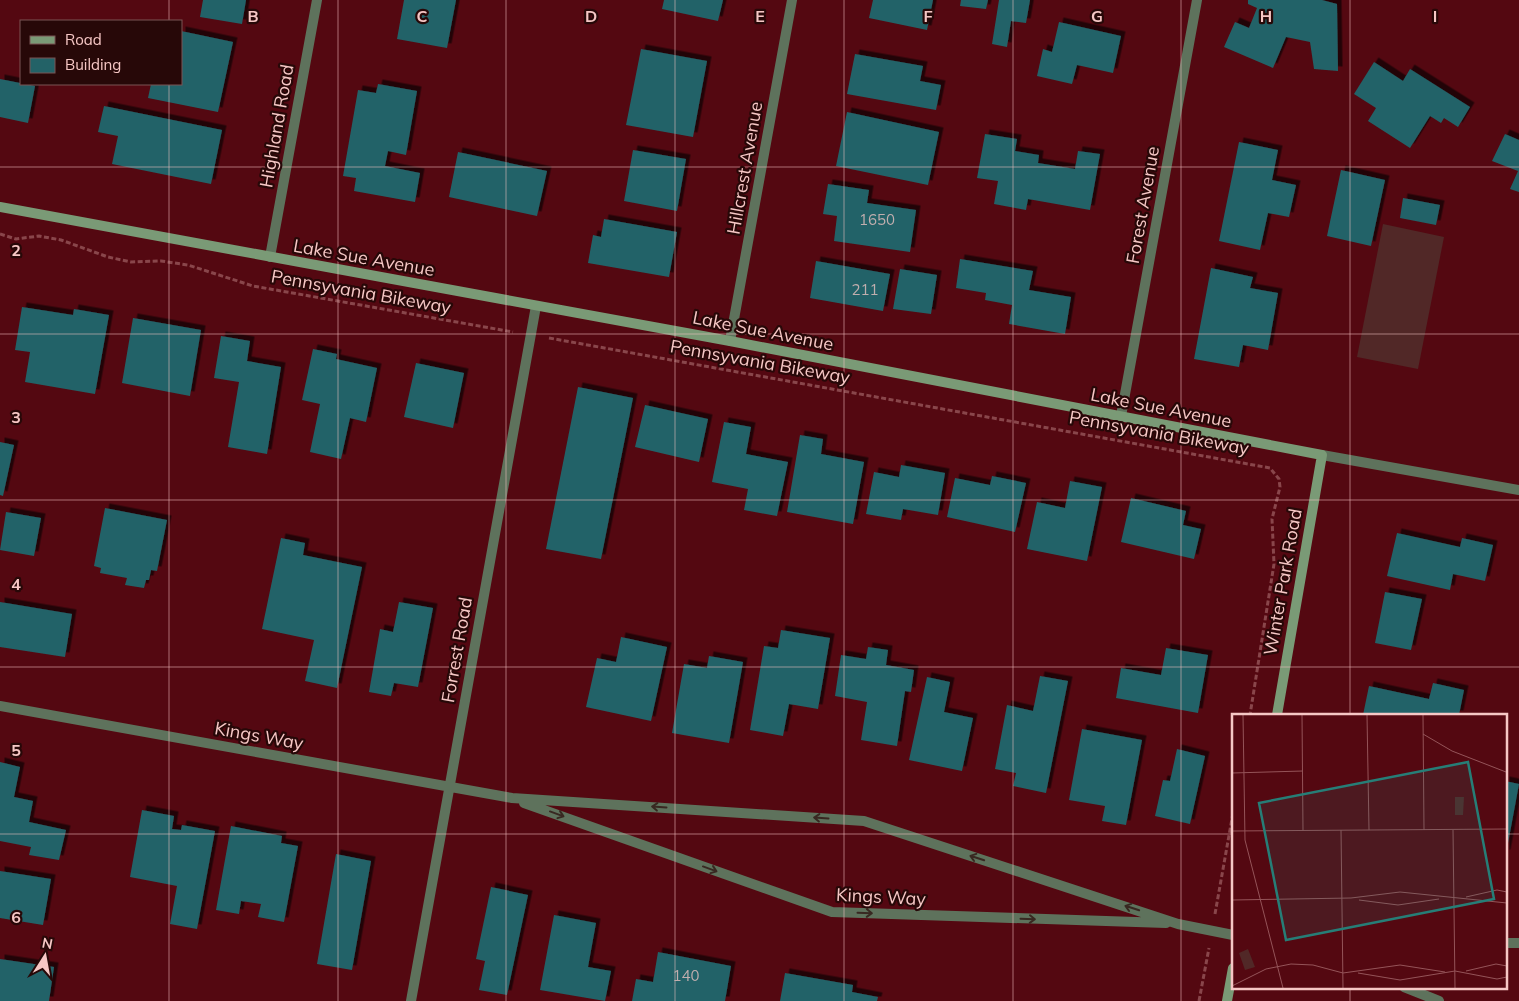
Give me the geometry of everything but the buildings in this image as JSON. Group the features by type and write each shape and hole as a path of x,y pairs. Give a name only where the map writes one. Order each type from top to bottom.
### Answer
{"street":[{"name":"Highland Road","path":"270,257 317,0"},
{"name":"Hillcrest Avenue","path":"730,341 792,0"},
{"name":"Forest Avenue","path":"1121,416 1197,0"},
{"name":"Lake Sue Avenue","path":"0,207 730,341 1322,455 1519,490"},
{"name":"Forrest Road","path":"411,1001 536,306"},
{"name":"Winter Park Road","path":"1277,714 1322,455"},
{"name":"Kings Way","path":"0,706 512,798 864,821 1178,924 1232,935"},
{"name":"Kings Way","path":"512,798 832,912 1178,924"},
{"path":"1506,943 1519,943"},
{"path":"1227,1001 1232,974"},
{"path":"1406,988 1439,1001"}],"path":[{"name":"Pennsyvania Bikeway","path":"0,234 16,239 46,237 83,247 108,257 131,262 161,260 188,265 252,286 1270,468 1279,479 1280,487 1272,519 1274,564 1250,714"},
{"path":"1199,1001 1232,818"}],"shaded area":[{"path":"1383,224 1444,237 1418,369 1357,357"}]}
